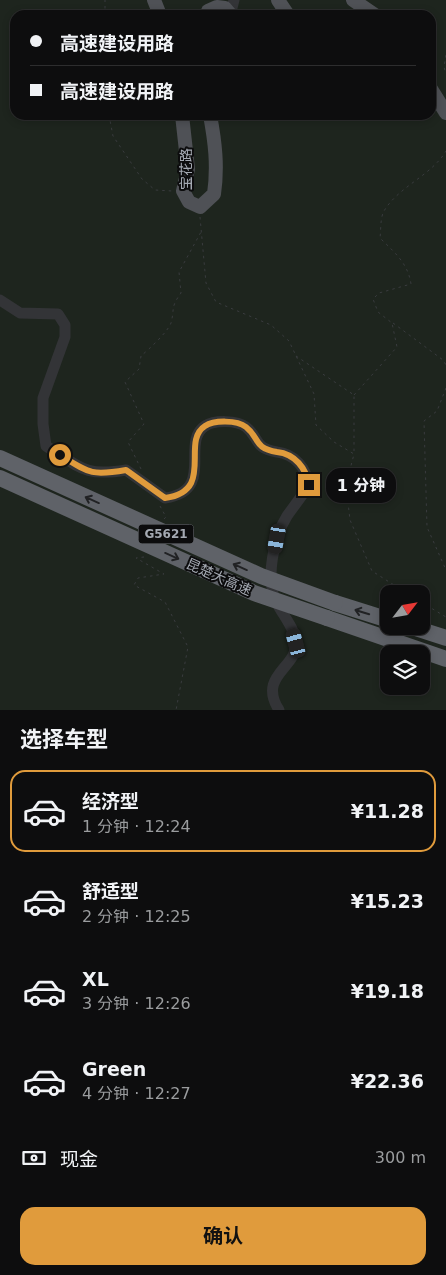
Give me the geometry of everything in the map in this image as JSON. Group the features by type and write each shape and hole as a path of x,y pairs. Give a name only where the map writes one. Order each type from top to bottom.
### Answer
{"highway":[{"name":"昆楚大高速","path":"0,458 261,576 380,617"},
{"name":"昆楚大高速","path":"0,478 254,593 446,658"},
{"path":"430,633 446,638"}],"main road":[{"path":"353,0 368,10"},
{"path":"212,10 217,7 232,9"},
{"path":"436,97 446,113"},
{"name":"宝花路","path":"183,120 188,169 183,191 189,202 200,207 214,194 217,172 216,146 211,120"}],"lane":[{"path":"0,300 20,313 58,314 65,325 65,337 43,398 43,424 46,446 88,472 105,473 126,470 165,498 174,496 188,488 193,478 197,437 204,426 214,422 238,424 246,427 259,445 268,450 287,453 300,464 307,475 309,485 287,516 277,539 271,574 275,600 292,628 296,643 292,654 272,686 272,699 279,710"}],"path":[{"path":"446,55 444,67 446,74"},
{"path":"110,120 113,136 142,179 155,190 183,191"},
{"path":"446,151 441,160 403,190 383,212 380,238 401,258 409,272 411,284 379,293 373,299 378,312 444,360 446,365"},
{"path":"200,207 206,283 216,302 272,325 289,341 314,394 316,425 334,442 354,454"},
{"path":"149,485 128,442 144,424 125,382 139,369 141,356 170,324 173,305 182,294 179,272 201,232"},
{"path":"392,322 397,347 354,395 354,454 346,485 350,520 372,571 394,585"},
{"path":"294,354 354,395"},
{"path":"446,388 437,411 424,421 427,527 446,570"},
{"path":"157,501 166,517 159,524"},
{"path":"150,557 136,558 164,574 138,578 134,584 164,602 188,647 176,710"},
{"path":"430,607 446,617"}],"shaded area":[{"path":"0,0 446,0 446,710 0,710"}],"route":[{"path":"60,455 88,472 105,473 126,470 165,498 174,496 188,488 193,478 197,437 204,426 214,422 238,424 246,427 259,445 268,450 287,453 300,464 307,475 309,485"}]}
